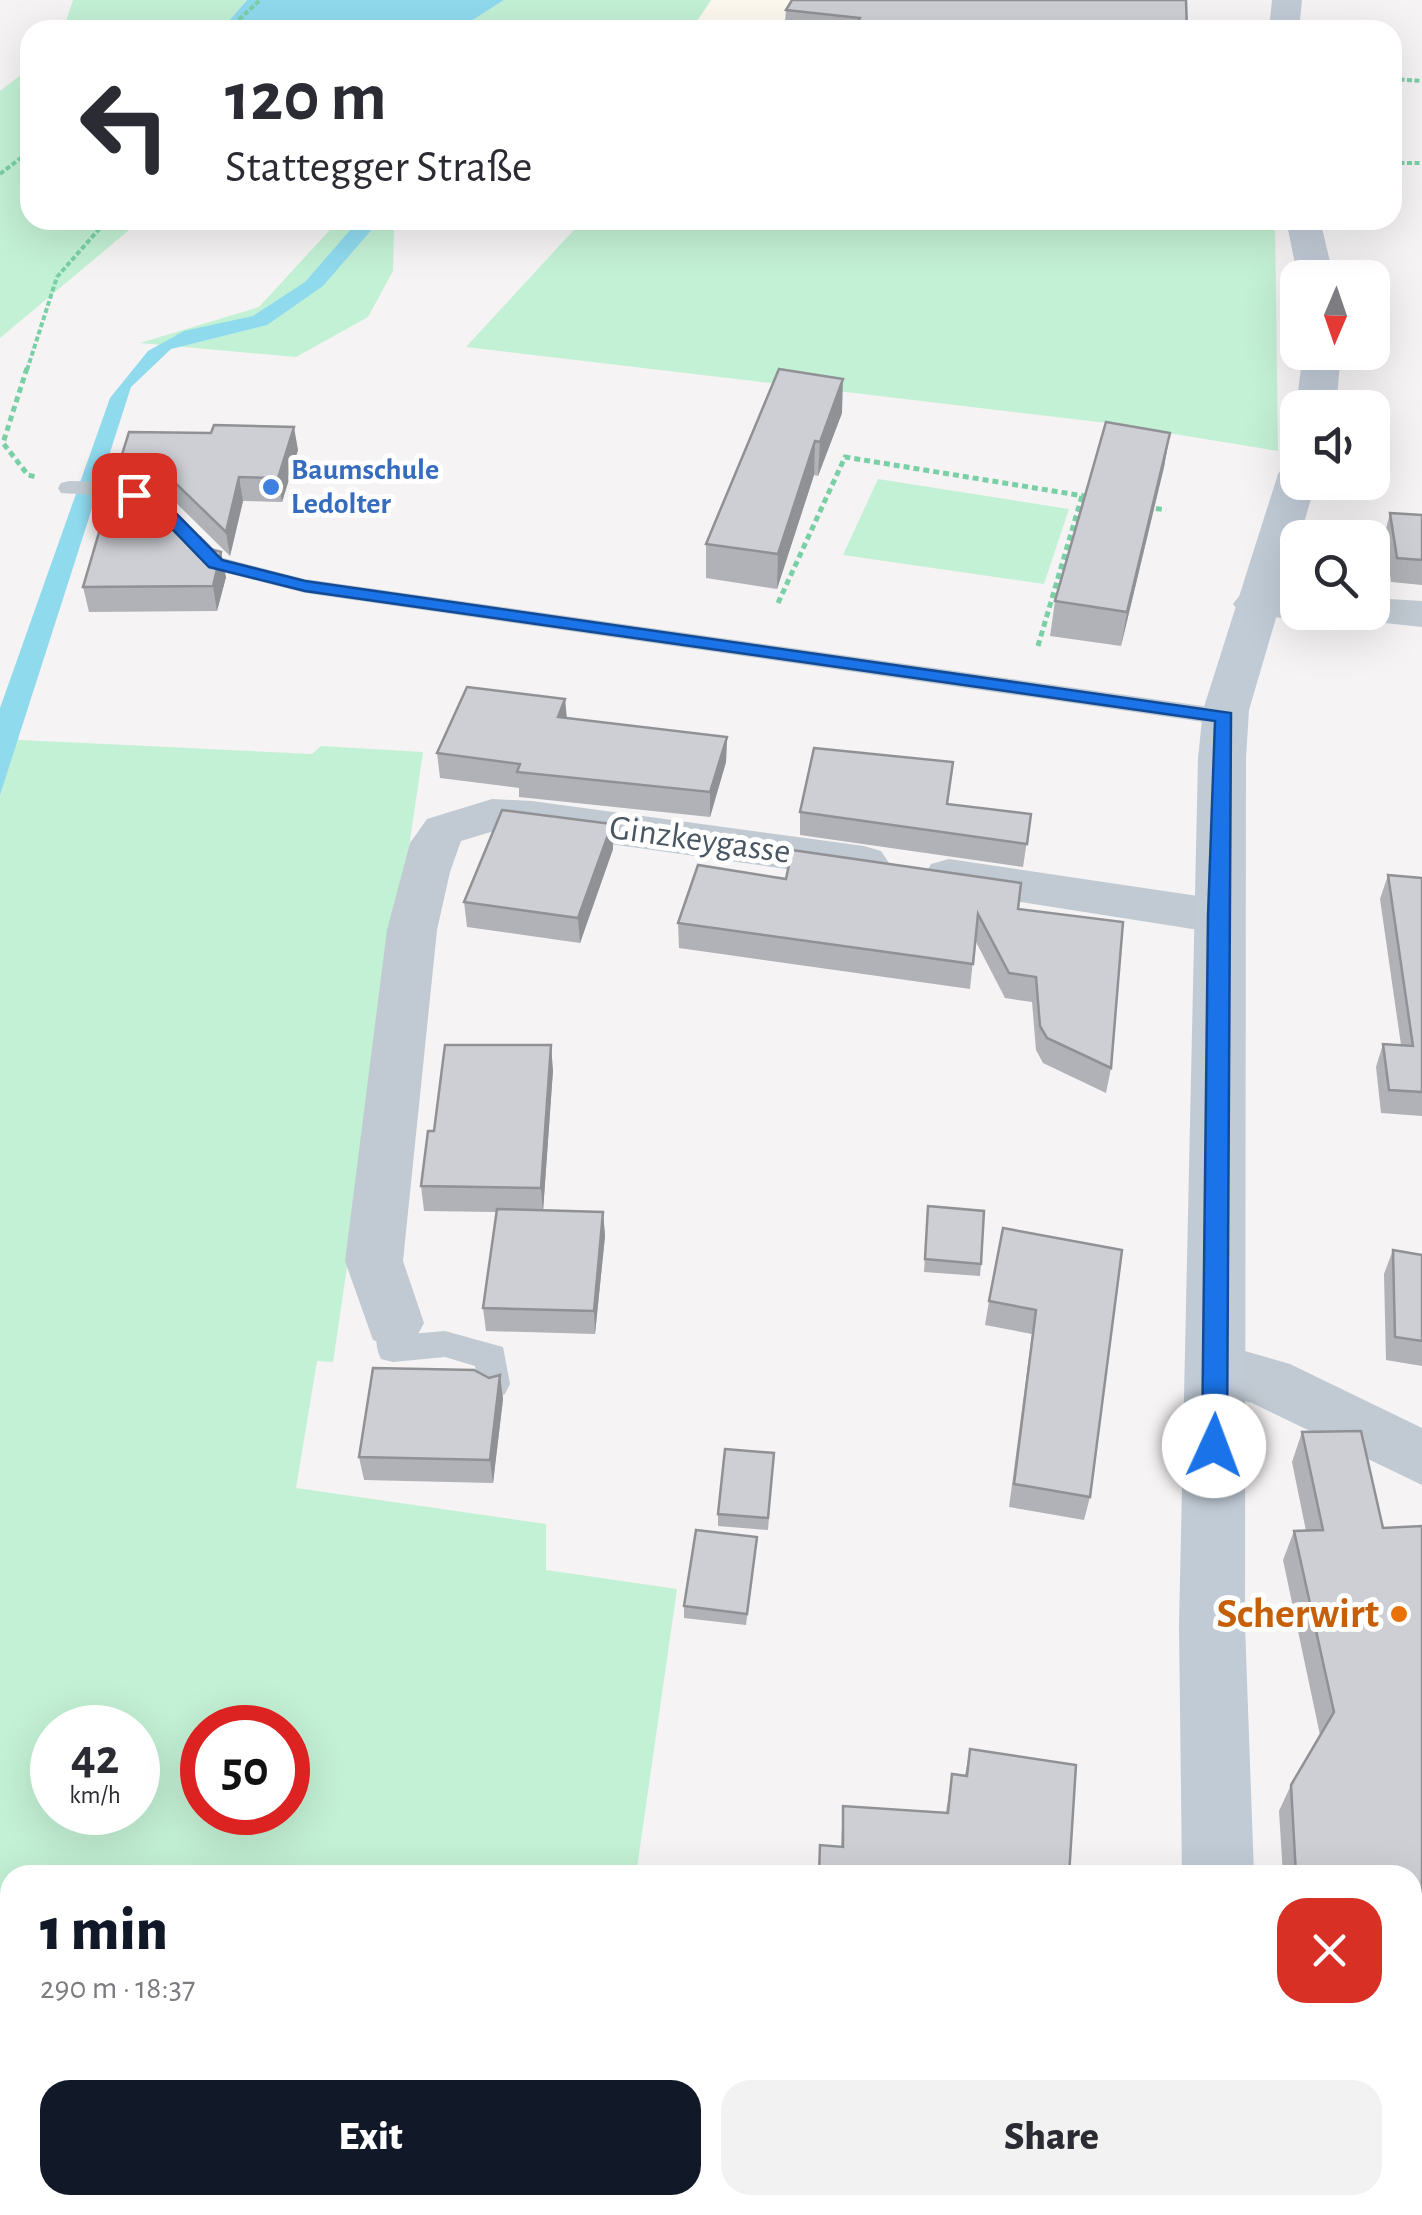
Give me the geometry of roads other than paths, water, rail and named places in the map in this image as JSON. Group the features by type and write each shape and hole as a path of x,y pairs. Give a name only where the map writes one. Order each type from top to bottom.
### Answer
{"main road":[{"path":"1305,230 1312,260"},
{"path":"1218,1865 1212,1625 1218,916 1224,717 1276,606 1294,500"}],"street":[{"path":"1390,613 1422,614"},
{"name":"Ginzkeygasse","path":"394,1323 374,1261 412,930 430,858 444,830 492,815 532,817 1218,916"},
{"path":"1217,1368 1268,1382 1422,1458"}],"lane":[{"path":"69,488 113,489 155,501 216,564 305,586 1224,717"},
{"path":"394,1323 393,1348 444,1344 491,1357 492,1384"}],"water":[{"path":"247,0 504,0 473,20 230,20"},
{"path":"350,230 371,230 323,286 267,325 171,349 131,387 0,795 0,708 110,398 148,351 184,331 253,316 305,282"}],"place":[{"name":"Baumschule Ledolter","path":"271,487"},
{"name":"Scherwirt","path":"1399,1614"}]}
